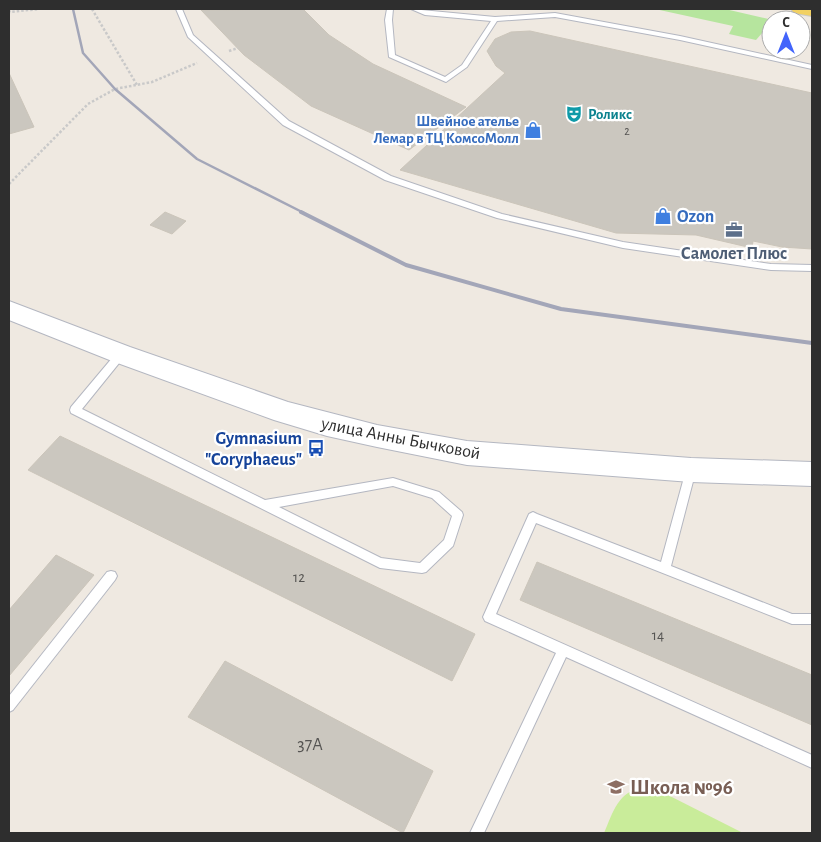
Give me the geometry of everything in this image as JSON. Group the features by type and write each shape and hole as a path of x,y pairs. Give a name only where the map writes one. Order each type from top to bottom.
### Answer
{"main road":[{"path":"800,9 812,12"}],"street":[{"name":"улица Анны Бычковой","path":"9,310 121,354 284,412 326,425 377,436 467,453 691,470 812,474"}],"lane":[{"path":"179,9 190,36 286,123 334,150 398,181 500,216 623,245 771,267 812,268"},
{"path":"390,9 388,16 393,44 391,56 446,80 466,66 495,19"},
{"path":"414,9 425,13 495,19 555,15 680,38 812,67"},
{"path":"796,9 812,12"},
{"path":"121,354 75,410 380,563 422,568 449,543 458,515 434,494 393,482 265,505"},
{"path":"665,569 691,470"},
{"path":"812,619 792,619 533,517 489,617 812,762"},
{"path":"9,706 110,576"},
{"path":"477,833 563,650"}],"path":[{"path":"9,10 10,12 39,9"},
{"path":"92,9 137,85"},
{"path":"9,184 88,104 115,89 152,82 238,48"}],"green space":[{"path":"655,9 725,9 761,17 761,34 756,40 729,34 733,26"},
{"path":"644,788 660,791 743,833 604,833 614,810 622,798 628,793"}],"building":[{"path":"303,9 329,35 373,64 466,107 409,150 311,106 244,55 201,10"},
{"path":"530,31 812,93 812,249 782,247 753,241 752,248 696,235 616,233 400,170 505,73 496,66 487,51 495,39 511,32"},
{"path":"9,73 34,127 9,134"},
{"path":"165,212 186,221 172,234 150,225"},
{"path":"60,436 475,634 452,681 28,470"},
{"path":"56,555 94,575 9,676 9,610"},
{"path":"537,562 812,675 812,725 520,600"},
{"path":"225,661 433,771 403,833 188,717"}],"railway":[{"path":"73,9 83,53 115,89 197,159 304,213"},
{"path":"301,212 406,265 561,309 812,343"}],"place":[{"name":"Роликс","path":"574,114"},
{"name":"Швейное ателье Лемар в ТЦ КомсоМолл","path":"533,130"},
{"name":"Ozon","path":"663,216"},
{"name":"Самолет Плюс","path":"734,230"},
{"name":"Gymnasium \"Coryphaeus\"","path":"316,448"},
{"name":"Школа №96","path":"616,787"}]}
